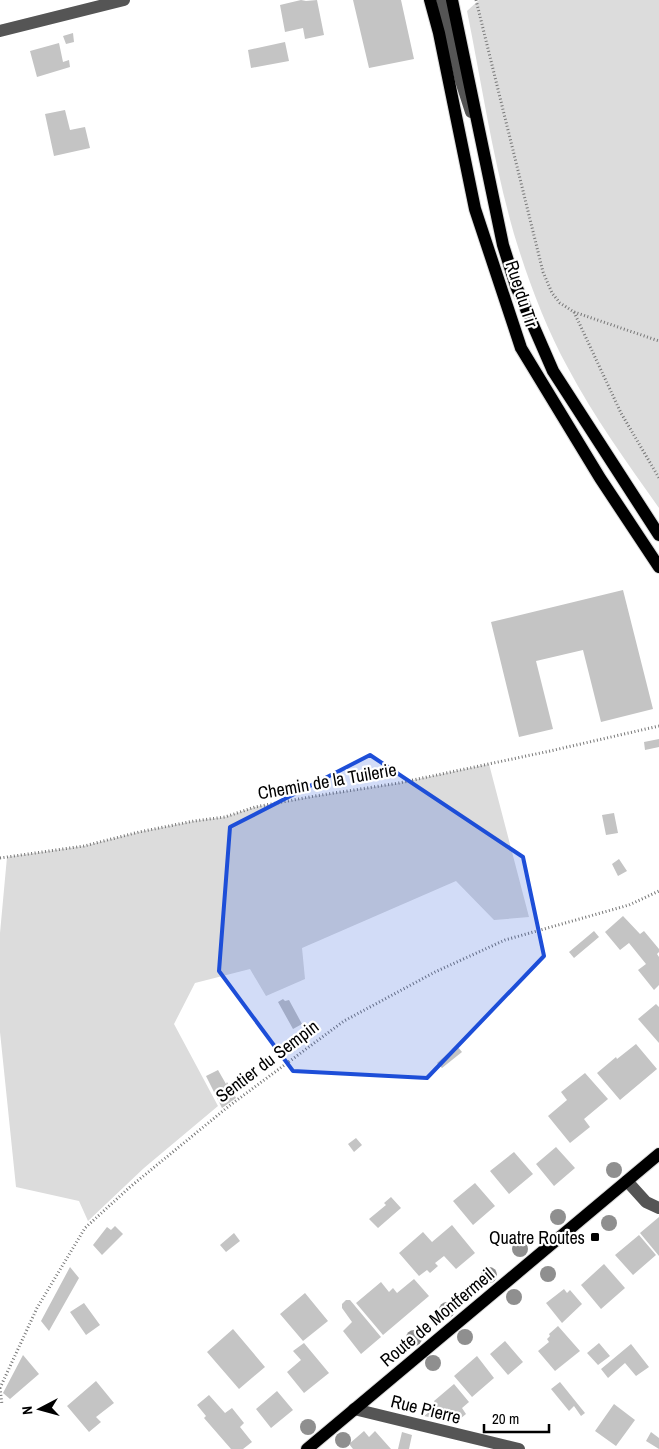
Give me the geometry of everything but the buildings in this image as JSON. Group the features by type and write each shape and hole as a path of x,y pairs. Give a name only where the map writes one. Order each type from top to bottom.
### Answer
{"main road":[{"name":"Rue du Tir","path":"430,0 439,33 475,209 521,348 600,478 659,567"},
{"name":"Rue du Tir","path":"452,0 503,246 516,286 553,371 659,535"},
{"name":"Route de Montfermeil","path":"307,1449 659,1154"}],"street":[{"path":"0,32 124,0"},
{"path":"442,0 461,81 484,152"},
{"path":"628,1181 646,1202 659,1208"},
{"name":"Rue Pierre","path":"354,1409 519,1449"}],"path":[{"path":"476,0 543,272 552,293 560,303 574,312 659,341"},
{"path":"574,312 621,413 659,478"},
{"name":"Chemin de la Tuilerie","path":"0,858 84,846 138,832 225,817 255,807 399,783 550,752 659,726"},
{"name":"Sentier du Sempin","path":"2,1405 0,1388 37,1308 85,1228 130,1187 244,1095 344,1020 435,972 505,940 629,905 659,891"}],"highlighted area":[{"path":"370,755 523,857 544,956 427,1078 293,1071 219,971 230,827"}],"shaded area":[{"path":"479,0 659,0 659,508 611,440 578,386 552,336 525,268 500,179 467,11"},
{"path":"489,764 529,917 494,920 456,881 302,948 305,979 266,996 250,969 195,983 174,1024 218,1106 144,1168 88,1221 79,1201 16,1187 0,1032 0,933 7,857 84,846 139,832 225,817 255,807 399,783"}],"place":[{"name":"Quatre Routes","path":"595,1237"}]}
